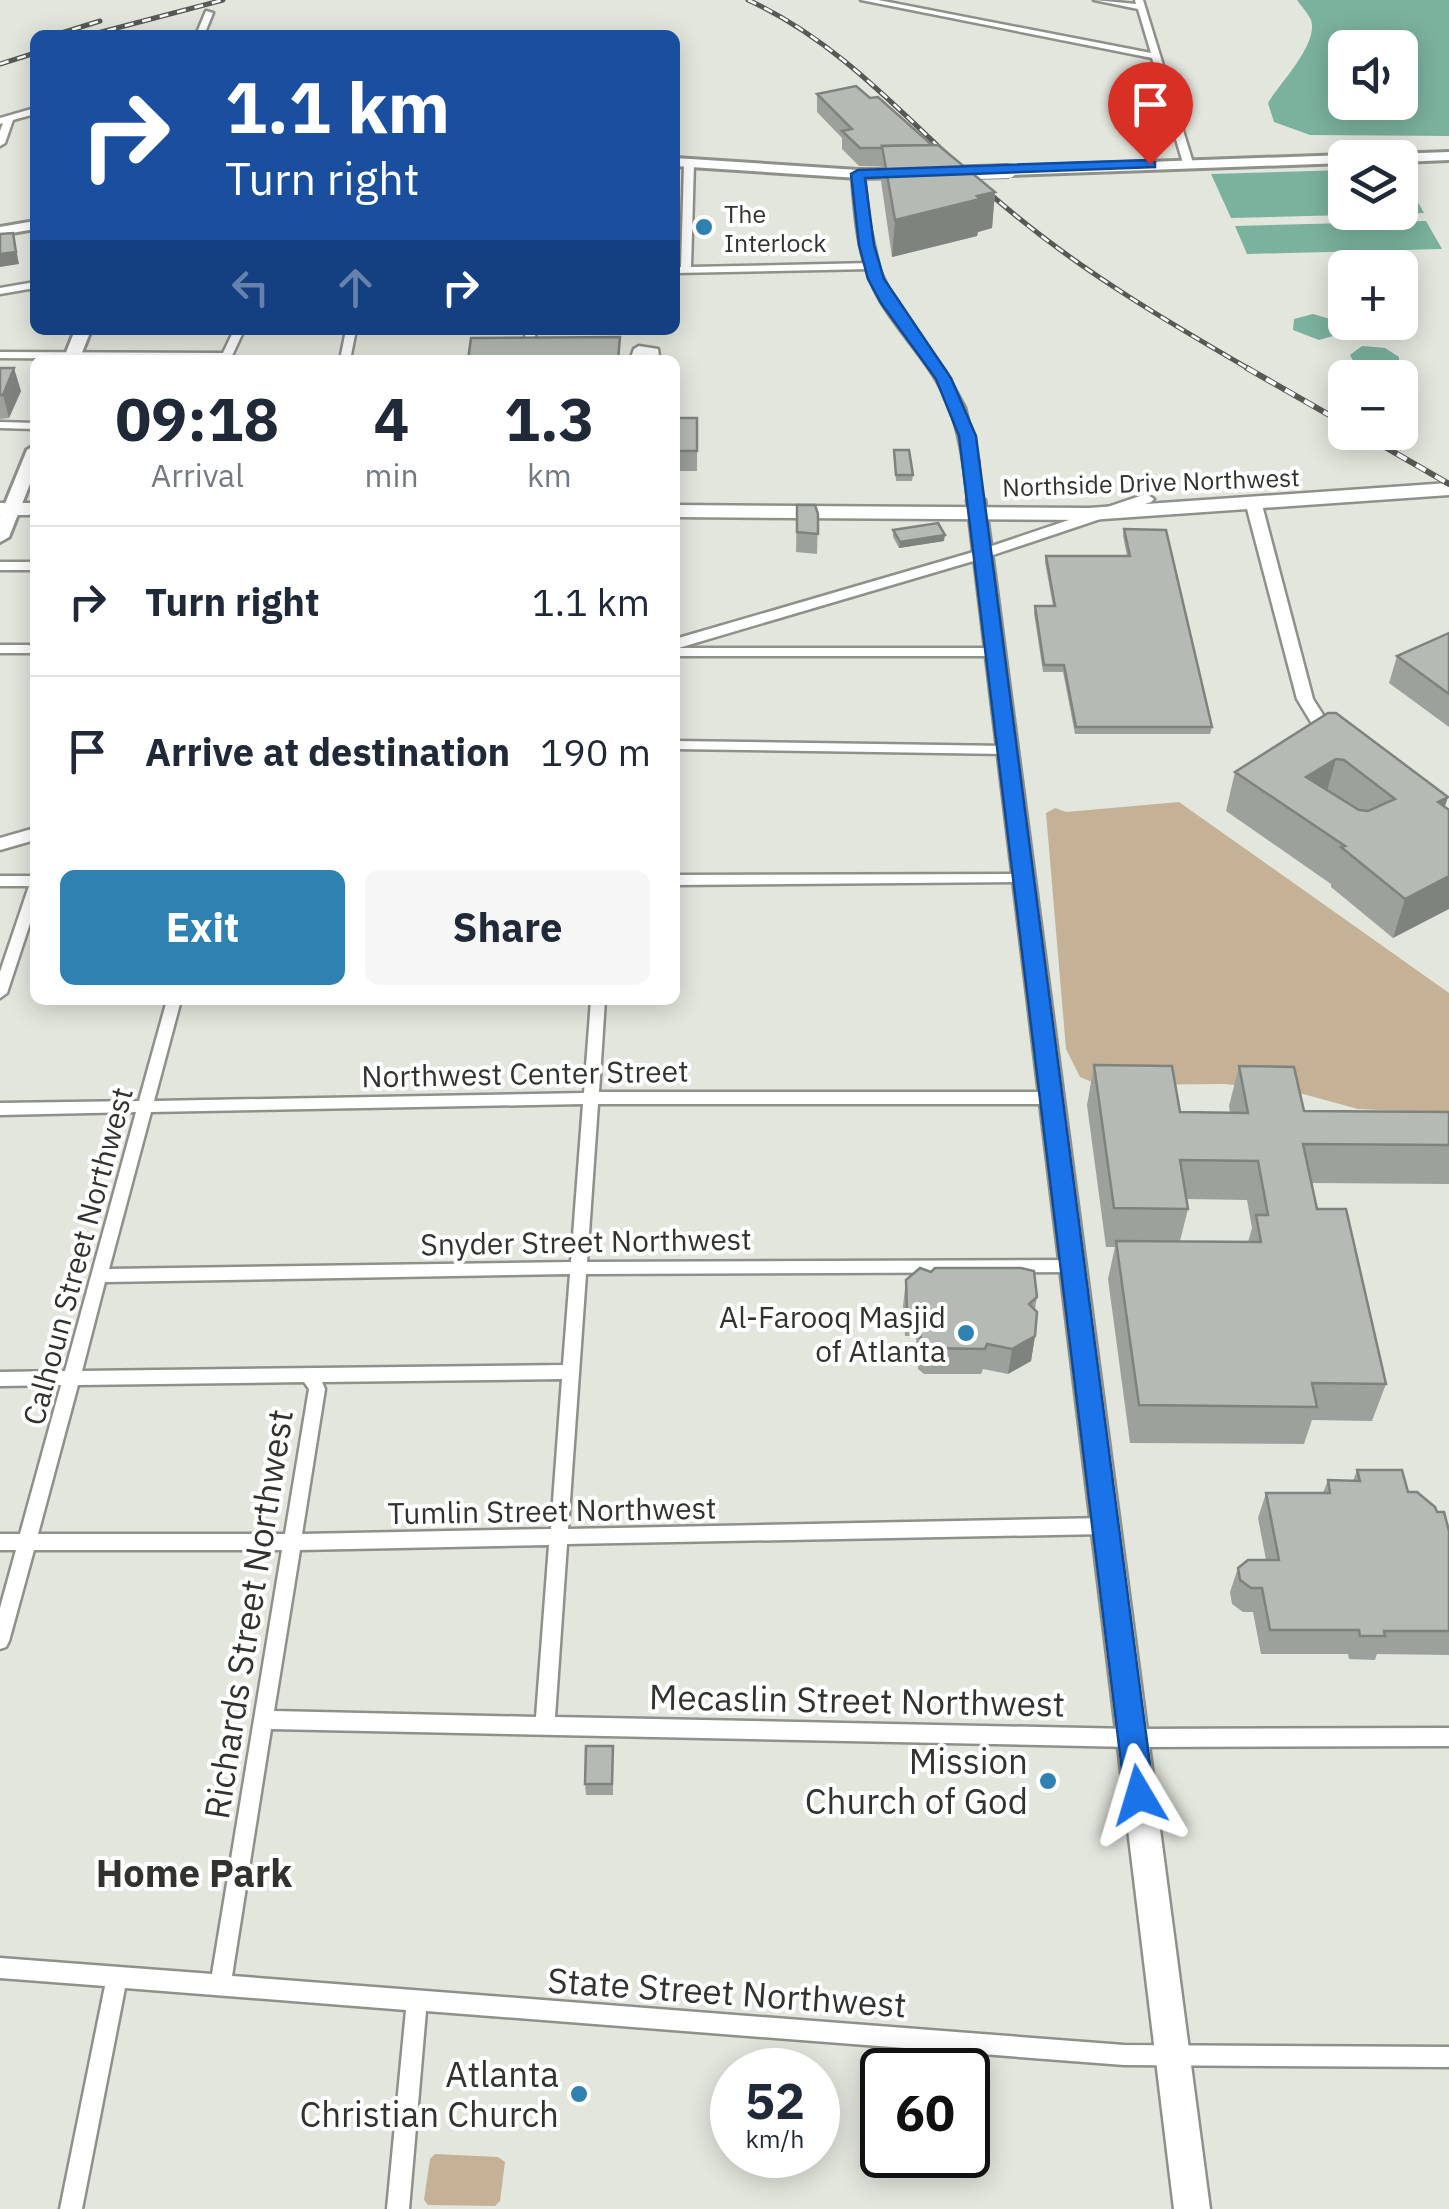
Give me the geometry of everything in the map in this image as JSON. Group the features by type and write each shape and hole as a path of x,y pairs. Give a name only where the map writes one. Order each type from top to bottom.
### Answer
{"main road":[{"path":"1418,157 1449,156"},
{"path":"682,163 858,174 1328,159"},
{"path":"0,231 30,226"},
{"path":"0,538 30,462"},
{"name":"Northside Drive Northwest","path":"680,500 1111,513 1254,505 1449,486"},
{"name":"Northside Drive Northwest","path":"680,511 977,507 1449,486"},
{"path":"977,507 1192,2209"}],"street":[{"path":"865,0 1155,56"},
{"path":"1098,0 1140,4 1188,163"},
{"path":"202,30 210,13"},
{"path":"0,143 4,120 30,112"},
{"path":"682,163 680,269 871,266"},
{"path":"858,174 871,266 888,303 934,362 953,396 967,436 977,507"},
{"path":"0,291 30,285"},
{"path":"0,355 30,356"},
{"path":"0,426 30,426"},
{"path":"680,643 982,554 1146,499"},
{"path":"1254,505 1305,699 1326,733 1357,756"},
{"path":"1022,541 1166,510"},
{"path":"0,566 30,566"},
{"path":"0,649 30,649"},
{"path":"680,652 994,652"},
{"path":"680,745 1006,750"},
{"path":"0,844 30,835"},
{"path":"680,880 1022,879"},
{"path":"0,881 30,884"},
{"path":"0,993 30,900"},
{"name":"Calhoun Street Northwest","path":"0,1641 173,1005"},
{"path":"545,1726 598,1005"},
{"name":"Northwest Center Street","path":"0,1109 592,1098 1050,1098"},
{"name":"Snyder Street Northwest","path":"101,1276 578,1268 1072,1266"},
{"path":"0,1379 571,1372"},
{"name":"Richards Street Northwest","path":"220,1985 318,1389 308,1375"},
{"name":"Tumlin Street Northwest","path":"0,1542 294,1542 1105,1526"},
{"name":"Mecaslin Street Northwest","path":"264,1720 1132,1738 1449,1737"},
{"name":"State Street Northwest","path":"0,1968 1172,2056 1449,2057"},
{"path":"71,2209 117,1977"},
{"path":"398,2209 417,2000"}],"shaded area":[{"path":"1297,0 1449,0 1449,136 1310,135 1274,122 1268,103 1304,52 1312,30 1311,20"},
{"path":"1328,171 1328,215 1231,218 1211,174"},
{"path":"1418,221 1426,221 1442,249 1247,254 1235,226 1328,224 1328,230 1418,230"},
{"path":"1313,314 1328,318 1328,337 1319,340 1293,330 1294,319"},
{"path":"1362,346 1385,348 1399,360 1353,360 1350,355"},
{"path":"1179,802 1449,993 1449,1113 1358,1109 1292,1091 1225,1084 1099,1085 1080,1077 1066,1049 1046,813 1055,808 1066,812"},
{"path":"435,2154 498,2157 505,2162 500,2201 495,2206 428,2205 424,2200 430,2159"}],"building":[{"path":"856,86 870,98 878,97 932,145 860,148 842,131 852,129 817,94"},
{"path":"938,145 995,192 895,220 882,146"},
{"path":"13,233 16,252 0,254 0,234"},
{"path":"620,337 618,355 469,355 471,338"},
{"path":"0,368 14,368 3,395 0,395"},
{"path":"680,418 697,418 697,451 680,451"},
{"path":"894,450 909,450 913,475 896,475"},
{"path":"797,505 815,505 818,534 797,532"},
{"path":"938,523 945,535 900,542 893,530"},
{"path":"1124,529 1166,530 1212,727 1076,727 1064,665 1044,665 1035,606 1055,606 1046,556 1130,556"},
{"path":"1449,633 1449,694 1397,656"},
{"path":"1328,713 1336,713 1448,797 1438,802 1449,810 1449,876 1405,899 1341,847 1345,846 1235,772","holes":["1336,759 1344,760 1395,799 1368,811 1359,810 1306,777"]},
{"path":"1094,1065 1172,1066 1180,1112 1248,1113 1239,1066 1294,1067 1304,1111 1449,1112 1449,1145 1303,1144 1317,1209 1346,1209 1386,1384 1312,1383 1317,1407 1139,1405 1116,1241 1261,1242 1256,1215 1268,1215 1258,1161 1180,1160 1188,1209 1114,1208"},
{"name":"Al-Farooq Masjid of Atlanta","path":"920,1268 931,1272 935,1268 1034,1271 1037,1297 1029,1304 1037,1312 1035,1336 1012,1349 987,1344 985,1349 927,1348 921,1344 919,1310 907,1310 906,1280"},
{"path":"1357,1470 1402,1470 1408,1492 1417,1492 1437,1512 1444,1512 1449,1531 1449,1631 1384,1631 1385,1636 1360,1636 1359,1630 1270,1630 1262,1588 1251,1588 1240,1580 1238,1568 1248,1560 1279,1560 1266,1493 1330,1493 1328,1480 1360,1481"},
{"path":"586,1746 613,1746 612,1784 585,1784"}],"railway":[{"path":"109,30 223,0"},
{"path":"748,0 786,20 854,69 1009,210 1066,254 1157,315 1251,370"},
{"path":"71,30 100,21"},
{"path":"0,64 30,55"},
{"path":"1247,368 1328,414"},
{"path":"1390,450 1449,484"}],"place":[{"name":"The Interlock","path":"704,227"},
{"name":"Al-Farooq Masjid of Atlanta","path":"966,1333"},
{"name":"Mission Church of God","path":"1048,1781"},
{"name":"Atlanta Christian Church","path":"579,2094"}],"district":[{"name":"Home Park","path":"194,1872"}],"route":[{"path":"1139,1795 967,436 944,378 888,303 876,279 866,245 858,174 1150,164"}]}
